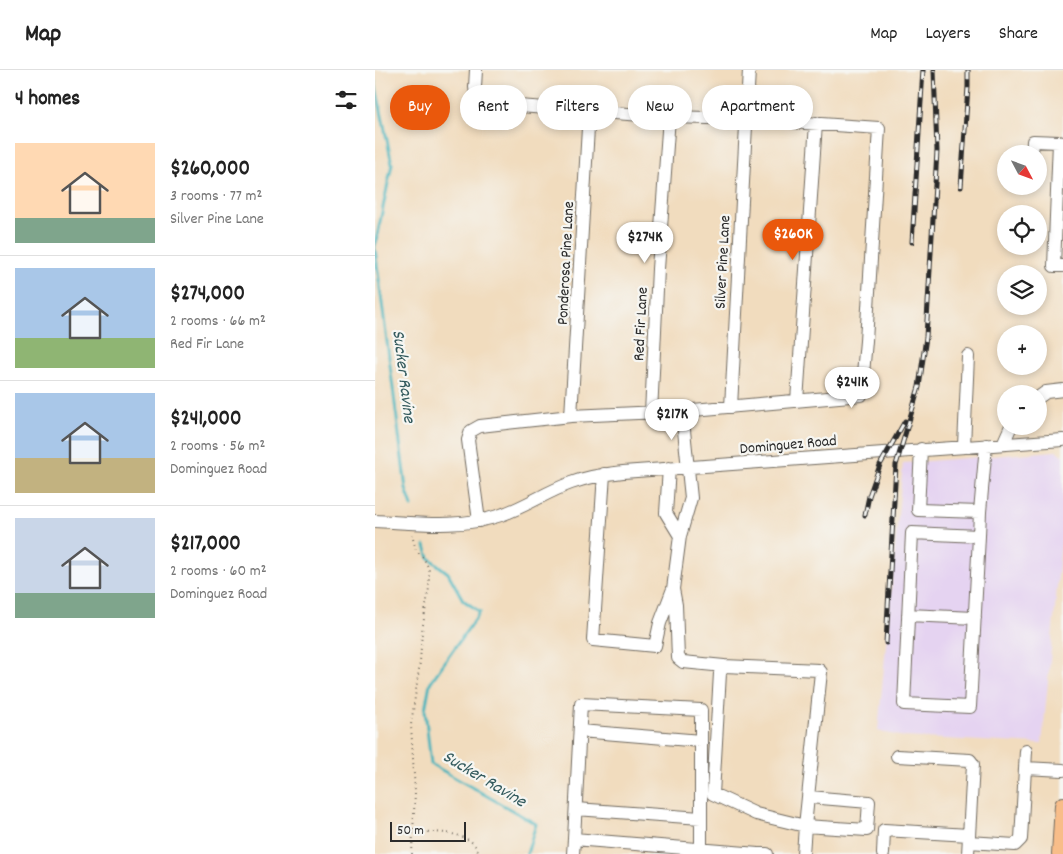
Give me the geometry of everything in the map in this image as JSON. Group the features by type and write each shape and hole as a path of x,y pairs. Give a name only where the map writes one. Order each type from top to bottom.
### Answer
{"main road":[{"path":"1060,854 1063,805"}],"street":[{"path":"477,70 475,87 477,103 537,107"},
{"name":"Silver Pine Lane","path":"748,85 749,70"},
{"path":"479,522 468,440 471,431 480,426 571,416 682,411 861,395 867,341 879,128 813,123"},
{"path":"797,401 816,123"},
{"name":"Ponderosa Pine Lane","path":"571,416 588,130"},
{"name":"Red Fir Lane","path":"651,413 658,269 668,130"},
{"name":"Silver Pine Lane","path":"731,407 738,249 746,130"},
{"path":"1033,145 1033,141 1061,142 1054,266 1063,266"},
{"path":"964,446 968,356"},
{"path":"1047,392 1063,390"},
{"path":"604,474 593,640 655,646 661,619 673,589 680,536 691,498 682,411"},
{"path":"1003,444 1007,435"},
{"name":"Dominguez Road","path":"375,521 441,525 479,522 518,509 571,483 604,474 921,449 1063,440"},
{"path":"979,536 912,533 904,704 970,707 975,618 979,536 980,512 986,445"},
{"path":"921,449 918,510 980,512"},
{"path":"669,468 666,513 680,536"},
{"path":"673,589 677,605 679,658 683,662 724,666 819,670 821,672 803,854"},
{"path":"908,615 975,618"},
{"path":"724,666 720,673 713,794 756,814 805,826 867,830 869,802 809,797"},
{"path":"573,854 581,704 701,710 701,852"},
{"path":"579,732 701,741"},
{"path":"883,854 884,830 969,844 1015,845 1021,839 1026,751"},
{"path":"897,756 970,760 973,764 969,844"},
{"path":"1025,768 1063,770"},
{"path":"576,809 701,818"},
{"path":"574,839 701,852 767,854"}],"path":[{"path":"412,523 412,538 416,550 424,559 429,569 429,588 411,725 415,783 412,854"},
{"path":"413,831 464,836 472,842 479,854"}],"shaded area":[{"path":"1057,451 1063,456 1063,523 1042,744 904,737 878,731 903,463"}],"waterway":[{"name":"Sucker Ravine","path":"375,82 392,164 375,246"},
{"name":"Sucker Ravine","path":"375,249 406,489 412,506"},
{"name":"Sucker Ravine","path":"425,546 429,558 448,573 463,600 480,612 430,683 425,710 431,764 536,824 527,854"}],"railway":[{"path":"912,242 923,70"},
{"path":"886,643 896,465 919,387 926,337 937,151 934,70"},
{"path":"961,187 968,70"},
{"path":"865,515 869,496 880,465 905,421"}]}
